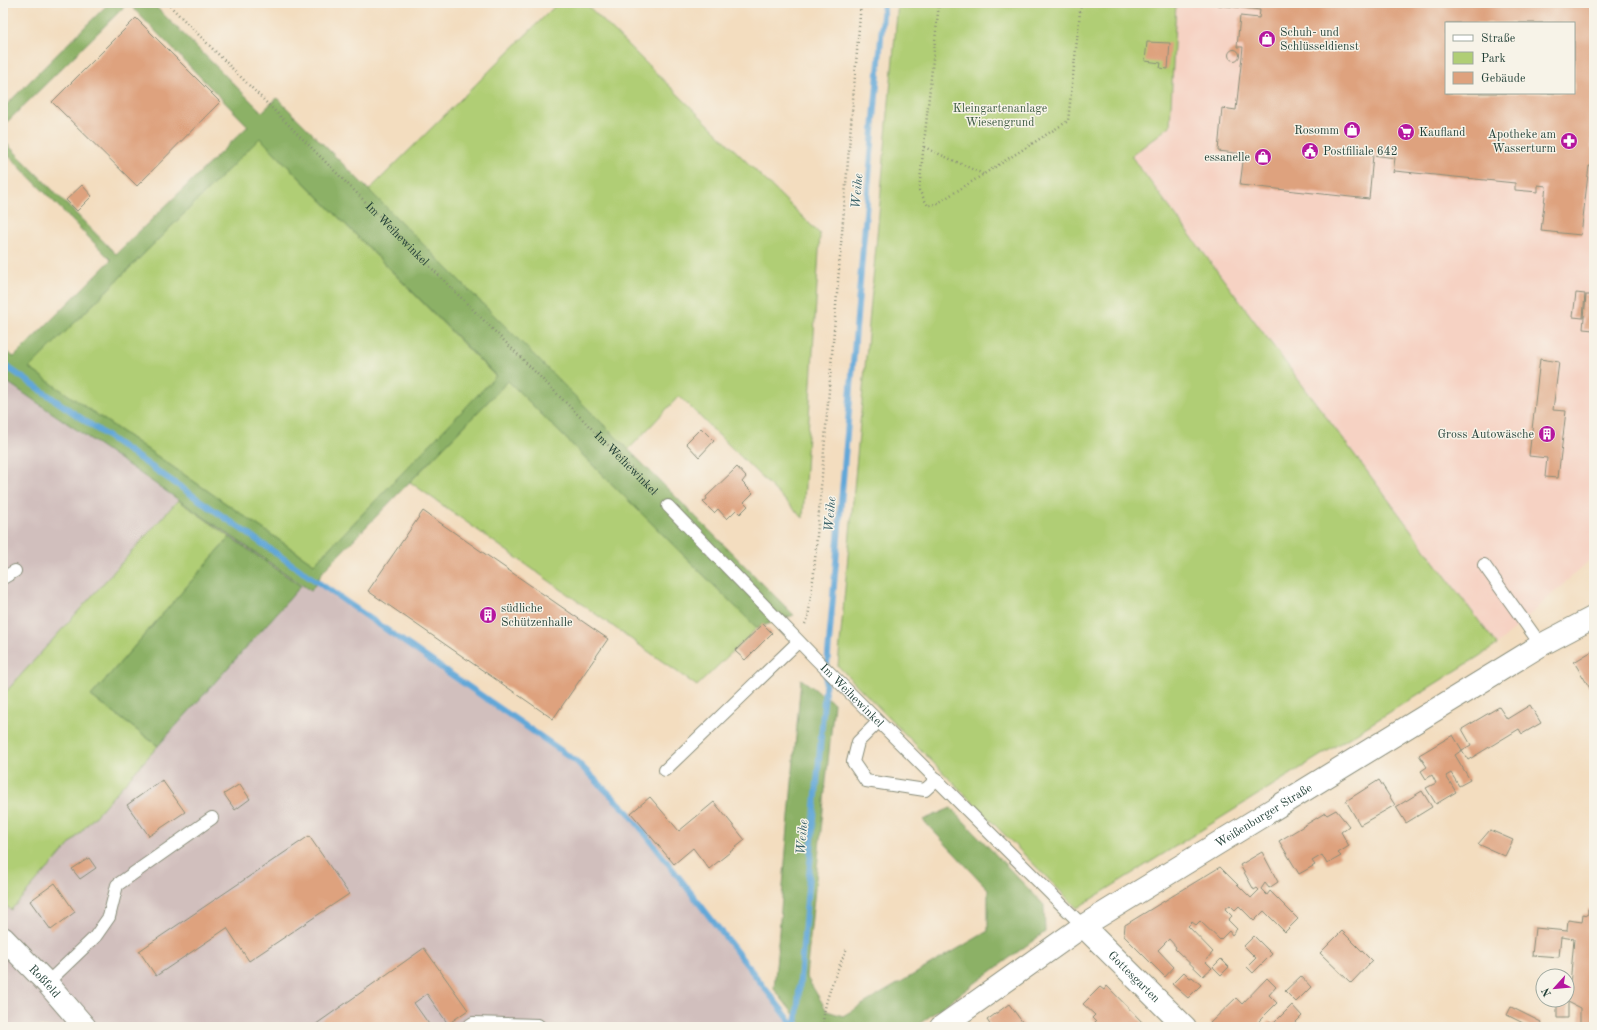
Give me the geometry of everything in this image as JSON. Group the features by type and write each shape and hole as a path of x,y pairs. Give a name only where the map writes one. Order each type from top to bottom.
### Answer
{"street":[{"name":"Weißenburger Straße","path":"941,1027 1083,926 1541,645 1594,617"},
{"name":"Gottesgarten","path":"1083,926 1185,1027"},
{"name":"Roßfeld","path":"3,938 47,983 85,1027"}],"lane":[{"name":"Im Weihewinkel","path":"668,506 798,642 1083,926"},
{"path":"1484,565 1541,645"},
{"path":"3,578 15,571"},
{"path":"665,770 798,642"},
{"path":"878,722 858,742 852,762 866,781 925,790 937,779"},
{"path":"47,983 95,936 109,917 117,885 212,818"},
{"path":"467,1027 473,1023 538,1025 540,1027"}],"path":[{"name":"Im Weihewinkel","path":"167,3 668,506"},
{"path":"798,642 808,618 814,572 861,3"},
{"path":"939,3 919,190 928,206 938,204 1068,121 1081,3"},
{"path":"924,147 984,174"},
{"path":"823,1027 823,1019 832,986 847,948"}],"shaded area":[{"path":"1176,3 1594,3 1594,556 1497,645 1131,155 1170,126"},
{"path":"6,366 576,761 629,813 795,1027 3,1027 3,368"}],"green space":[{"path":"109,3 128,3 3,126 3,108"},
{"path":"128,3 152,3 262,112 277,98 794,615 757,628 508,381 324,570 311,591 3,379 3,350 14,357 111,260 3,150 3,140 116,254 248,126","holes":["260,138 496,376 314,564 29,368"]},
{"path":"558,3 585,3 820,234 803,518 679,396 628,450 369,190"},
{"name":"Kleingartenanlage Wiesengrund","path":"898,3 1176,3 1170,126 1131,156 1497,645 1077,908 838,666"},
{"path":"260,138 496,377 314,564 29,368"},
{"path":"508,381 757,628 697,686 410,482"},
{"path":"178,500 230,537 91,696 158,746 11,910 3,903 3,695"},
{"path":"230,537 301,586 158,746 91,696"},
{"path":"801,679 834,703 806,976 827,1011 843,1016 988,931 988,889 923,820 951,808 1044,905 1045,932 915,1027 804,1027 774,989"}],"building":[{"name":"Kaufland","path":"1217,3 1594,3 1594,117 1591,148 1594,148 1594,167 1589,166 1581,235 1541,231 1546,186 1538,185 1538,192 1515,190 1515,183 1395,171 1393,173 1395,158 1373,155 1369,199 1240,185 1244,154 1218,151 1222,108 1236,110 1243,47 1237,47 1240,16 1259,18 1260,10 1217,5"},
{"path":"136,18 220,102 137,186 52,102"},
{"path":"1147,42 1170,43 1168,69 1160,68 1161,63 1145,61"},
{"path":"1232,50 1236,50 1238,51 1238,59 1232,60 1229,57 1229,53"},
{"path":"82,185 92,196 77,211 66,200"},
{"path":"1576,293 1585,294 1583,318 1573,317"},
{"path":"1586,295 1594,295 1594,330 1583,329"},
{"name":"Gross Autowäsche","path":"1540,359 1559,362 1553,410 1566,411 1558,478 1545,477 1547,458 1529,456"},
{"path":"701,428 714,441 699,457 686,443"},
{"path":"737,467 746,477 742,482 753,493 744,502 748,506 740,514 736,510 727,519 718,509 714,513 703,502 707,499 706,497"},
{"name":"südliche Schützenhalle","path":"423,511 608,639 553,719 368,591"},
{"path":"763,624 772,633 745,660 735,651"},
{"path":"1594,650 1594,695 1574,662"},
{"path":"1530,705 1541,723 1522,734 1519,729 1468,760 1462,750 1471,745 1462,729 1499,707 1507,719"},
{"path":"1453,735 1462,750 1455,755 1470,780 1459,786 1451,773 1446,776 1456,792 1436,804 1426,788 1436,783 1432,775 1426,779 1421,771 1427,767 1419,755"},
{"path":"162,780 185,812 149,836 127,805"},
{"path":"1379,780 1395,805 1360,825 1346,801"},
{"path":"240,784 250,799 235,810 224,794"},
{"path":"1422,791 1432,807 1406,823 1396,807"},
{"path":"650,797 679,831 714,802 745,840 709,869 693,848 674,864 631,813"},
{"path":"1336,810 1349,826 1341,832 1349,846 1338,853 1341,856 1327,864 1322,855 1312,861 1315,865 1299,874 1279,841 1325,813 1327,815"},
{"path":"1490,830 1513,840 1505,856 1478,844"},
{"path":"309,836 349,894 249,961 227,928 156,976 139,951"},
{"path":"1262,852 1278,882 1269,888 1265,883 1261,889 1267,895 1270,891 1298,919 1285,932 1264,911 1254,921 1239,906 1235,910 1230,905 1225,909 1232,916 1228,920 1237,929 1232,935 1229,931 1220,940 1200,921 1196,925 1192,922 1188,926 1213,952 1205,961 1212,968 1203,976 1175,949 1176,947 1169,939 1158,950 1174,967 1165,977 1124,936 1125,925 1220,867 1251,898 1259,890 1257,888 1254,890 1240,865"},
{"path":"89,858 96,868 80,879 72,869"},
{"path":"55,883 75,912 51,930 30,901"},
{"path":"1588,909 1594,909 1594,1027 1580,1027 1580,1008 1575,1006 1575,968 1571,968 1574,939 1561,937 1559,957 1532,955 1535,928 1567,931 1568,920 1582,922 1583,914 1588,915"},
{"path":"1342,931 1372,961 1351,983 1320,953"},
{"path":"1254,936 1272,954 1253,973 1247,967 1256,958 1244,946"},
{"path":"424,948 468,1010 448,1024 427,994 414,1003 431,1027 312,1027"},
{"path":"1221,959 1229,967 1221,975 1213,967"},
{"path":"1184,972 1201,985 1188,998 1172,984"},
{"path":"1301,976 1311,987 1296,1002 1285,991"},
{"path":"1267,978 1276,987 1269,995 1277,1003 1259,1021 1264,1027 1214,1027 1210,1023 1236,998 1242,1004"},
{"path":"1107,986 1146,1026 1145,1027 1090,1027 1096,1022 1092,1018 1095,1015 1083,1004 1100,987 1104,990"},
{"path":"1009,1004 1026,1027 989,1027 991,1026 987,1020"},
{"path":"1292,1005 1302,1016 1291,1027 1264,1027 1270,1021 1273,1024"},
{"path":"1511,1007 1541,1022 1539,1027 1531,1027 1507,1015"},
{"path":"1557,1008 1568,1008 1568,1018 1557,1018"}],"waterway":[{"name":"Weihe","path":"796,1027 884,3"},
{"path":"3,364 576,761 629,813 795,1027"}],"place":[{"name":"Schuh- und Schlüsseldienst","path":"1267,39"},
{"name":"Rosomm","path":"1352,130"},
{"name":"Kaufland","path":"1406,132"},
{"name":"Apotheke am Wasserturm","path":"1569,141"},
{"name":"Postfiliale 642","path":"1310,151"},
{"name":"essanelle","path":"1263,157"},
{"name":"Gross Autowäsche","path":"1547,434"},
{"name":"südliche Schützenhalle","path":"488,615"}]}
